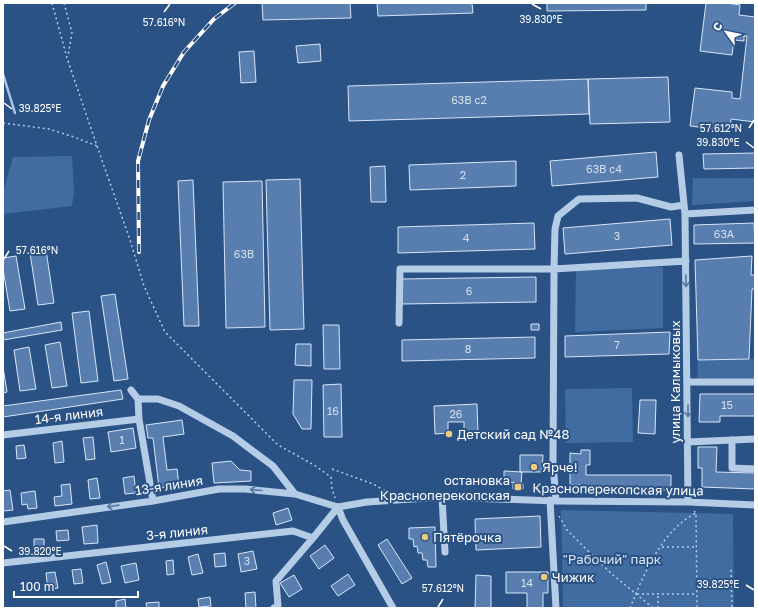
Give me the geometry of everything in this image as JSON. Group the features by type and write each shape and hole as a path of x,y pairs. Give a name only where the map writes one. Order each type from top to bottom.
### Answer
{"street":[{"name":"улица Калмыковых","path":"679,155 685,214 688,382 688,502"},
{"path":"556,608 553,501 554,268 555,229 558,216 578,199 637,198 671,207 684,205"},
{"path":"685,214 755,210"},
{"path":"399,323 400,269 554,268 686,261"},
{"path":"688,382 755,382"},
{"path":"130,390 138,399 139,419 153,501"},
{"path":"138,399 158,399 179,406 233,436 273,466 295,494"},
{"name":"14-я линия","path":"3,435 139,419"},
{"path":"688,442 755,439"},
{"path":"732,440 732,468 755,469"},
{"name":"13-я линия","path":"3,522 153,501 219,490 245,490 295,494 338,507"},
{"name":"Красноперекопская улица","path":"338,507 367,502 442,497 553,501 688,502 755,505"},
{"path":"442,497 445,552"},
{"path":"277,607 276,581 314,538 338,507"},
{"path":"338,507 343,520 393,608"},
{"name":"3-я линия","path":"3,563 293,531 314,538"}],"path":[{"path":"52,3 67,58 96,146 130,240 144,286 165,332 278,445 314,465 331,477 332,489 338,507"},
{"path":"64,3 72,33 67,58"},
{"path":"3,123 49,129 96,146"},
{"path":"332,469 373,484 400,500"},
{"path":"553,501 556,510 567,530 613,575 653,608"},
{"path":"688,502 696,514 697,608"},
{"path":"630,608 650,562 678,526 696,514"},
{"path":"661,547 696,547"},
{"path":"731,570 732,608"},
{"path":"636,594 697,594"},
{"path":"658,594 658,608"}],"green space":[{"path":"72,156 74,192 72,206 3,214 3,193 13,157"},
{"path":"693,178 755,178 755,201 692,205"},
{"path":"663,267 663,328 575,332 576,270"},
{"path":"755,359 755,380 697,382 698,360"},
{"path":"632,388 633,442 566,443 565,389"},
{"name":"\"Рабочий\" парк","path":"561,510 733,514 734,608 563,608"}],"building":[{"path":"262,3 350,3 351,18 263,20"},
{"path":"377,3 472,3 473,13 378,16"},
{"path":"547,3 646,3 646,10 547,11"},
{"path":"706,3 740,5 739,15 755,17 755,122 731,119 730,131 690,126 695,88 732,92 732,98 740,99 747,36 744,36 744,41 734,40 732,55 700,51"},
{"path":"320,44 321,61 298,63 296,46"},
{"path":"254,51 256,82 241,83 239,52"},
{"path":"668,77 670,122 590,124 588,79"},
{"path":"588,79 589,114 349,121 348,86"},
{"path":"656,152 658,177 552,186 550,161"},
{"path":"755,153 755,168 704,169 703,154"},
{"path":"516,161 516,186 410,190 409,165"},
{"path":"385,166 386,202 371,202 370,167"},
{"path":"300,179 304,329 270,330 266,180"},
{"path":"193,180 199,326 184,326 178,181"},
{"path":"262,181 265,327 226,328 223,182"},
{"path":"670,219 672,245 565,254 563,228"},
{"path":"534,223 535,249 398,253 398,227"},
{"path":"754,223 755,243 694,244 694,225"},
{"path":"46,250 54,303 38,305 30,253"},
{"path":"16,256 25,309 10,311 3,269 3,258"},
{"path":"752,256 751,275 755,275 755,289 752,289 749,359 698,360 695,260"},
{"path":"536,277 536,302 402,304 401,279"},
{"path":"115,294 128,379 114,381 101,296"},
{"path":"89,311 98,381 81,383 72,313"},
{"path":"61,322 62,330 3,340 3,333"},
{"path":"531,324 539,324 539,330 531,330"},
{"path":"323,325 339,325 340,369 324,369"},
{"path":"670,332 669,354 565,357 565,336"},
{"path":"535,337 535,358 402,361 402,340"},
{"path":"60,342 67,386 52,388 45,345"},
{"path":"296,344 311,344 311,366 295,365"},
{"path":"29,347 36,389 20,391 14,350"},
{"path":"3,367 7,392 3,393"},
{"path":"294,380 312,380 311,429 302,429 293,414"},
{"path":"341,384 342,437 324,437 323,385"},
{"path":"121,390 123,399 3,417 3,406"},
{"path":"700,394 755,394 755,416 720,416 720,422 699,422"},
{"path":"640,400 656,400 655,434 638,433"},
{"path":"477,404 478,433 464,433 464,422 448,422 448,433 435,434 434,406"},
{"path":"182,420 184,434 163,437 167,470 177,469 179,485 159,488 153,438 148,438 146,425"},
{"path":"133,428 136,448 111,452 108,432"},
{"path":"93,437 95,459 86,460 83,438"},
{"path":"62,441 64,462 55,463 53,443"},
{"path":"24,445 26,458 17,459 16,446"},
{"path":"698,447 717,447 716,472 755,473 755,489 702,487 702,468 698,468"},
{"path":"581,450 590,450 590,465 586,465 586,475 671,475 671,490 581,490 581,485 570,485 570,453 581,454"},
{"path":"520,455 543,455 542,472 520,472"},
{"path":"231,461 240,470 251,471 251,481 214,483 212,463"},
{"path":"504,471 522,472 521,483 504,482"},
{"path":"134,476 136,493 125,494 123,478"},
{"path":"97,478 100,498 90,499 88,480"},
{"path":"70,484 72,504 55,506 54,497 62,496 61,485"},
{"name":"остановка Красноперекопская","path":"513,484 523,484 523,489 513,489"},
{"path":"10,490 13,510 3,511 3,491"},
{"path":"35,491 37,508 28,509 27,504 22,505 21,493"},
{"path":"288,508 292,520 276,525 273,513"},
{"path":"540,516 541,547 476,550 475,519"},
{"path":"97,525 98,543 84,544 82,527"},
{"path":"435,527 436,567 428,567 427,560 423,560 422,553 418,553 417,546 414,547 413,539 409,539 409,528"},
{"path":"68,530 69,540 57,541 56,531"},
{"path":"34,539 44,539 44,551 34,551"},
{"path":"387,539 412,578 402,584 378,545"},
{"path":"325,545 334,558 319,569 310,556"},
{"path":"253,551 257,569 241,572 238,554"},
{"path":"225,553 226,566 215,567 214,554"},
{"path":"198,554 203,573 192,575 188,557"},
{"path":"173,560 174,574 167,575 166,561"},
{"path":"106,562 111,582 102,584 97,565"},
{"path":"136,563 139,580 125,583 121,566"},
{"path":"81,569 83,583 74,584 72,570"},
{"path":"55,572 58,588 48,590 46,573"},
{"path":"506,572 548,572 548,593 543,593 543,608 527,608 527,593 506,593"},
{"path":"348,574 355,585 338,596 331,586"},
{"path":"294,575 302,589 289,597 280,583"},
{"path":"476,575 491,576 491,608 475,608"},
{"path":"255,592 256,608 246,608 245,593"},
{"path":"210,597 211,606 199,607 198,599"},
{"path":"125,599 126,608 116,608 116,601"},
{"path":"159,602 159,608 147,608 146,603"}],"waterway":[{"path":"3,74 15,113"}],"railway":[{"path":"139,252 138,161 149,120 163,86 184,52 214,19 235,3"}],"place":[{"name":"Детский сад №48","path":"449,434"},
{"name":"Ярче!","path":"534,467"},
{"name":"остановка Красноперекопская","path":"518,487"},
{"name":"Пятёрочка","path":"425,537"},
{"name":"Чижик","path":"544,577"}]}
